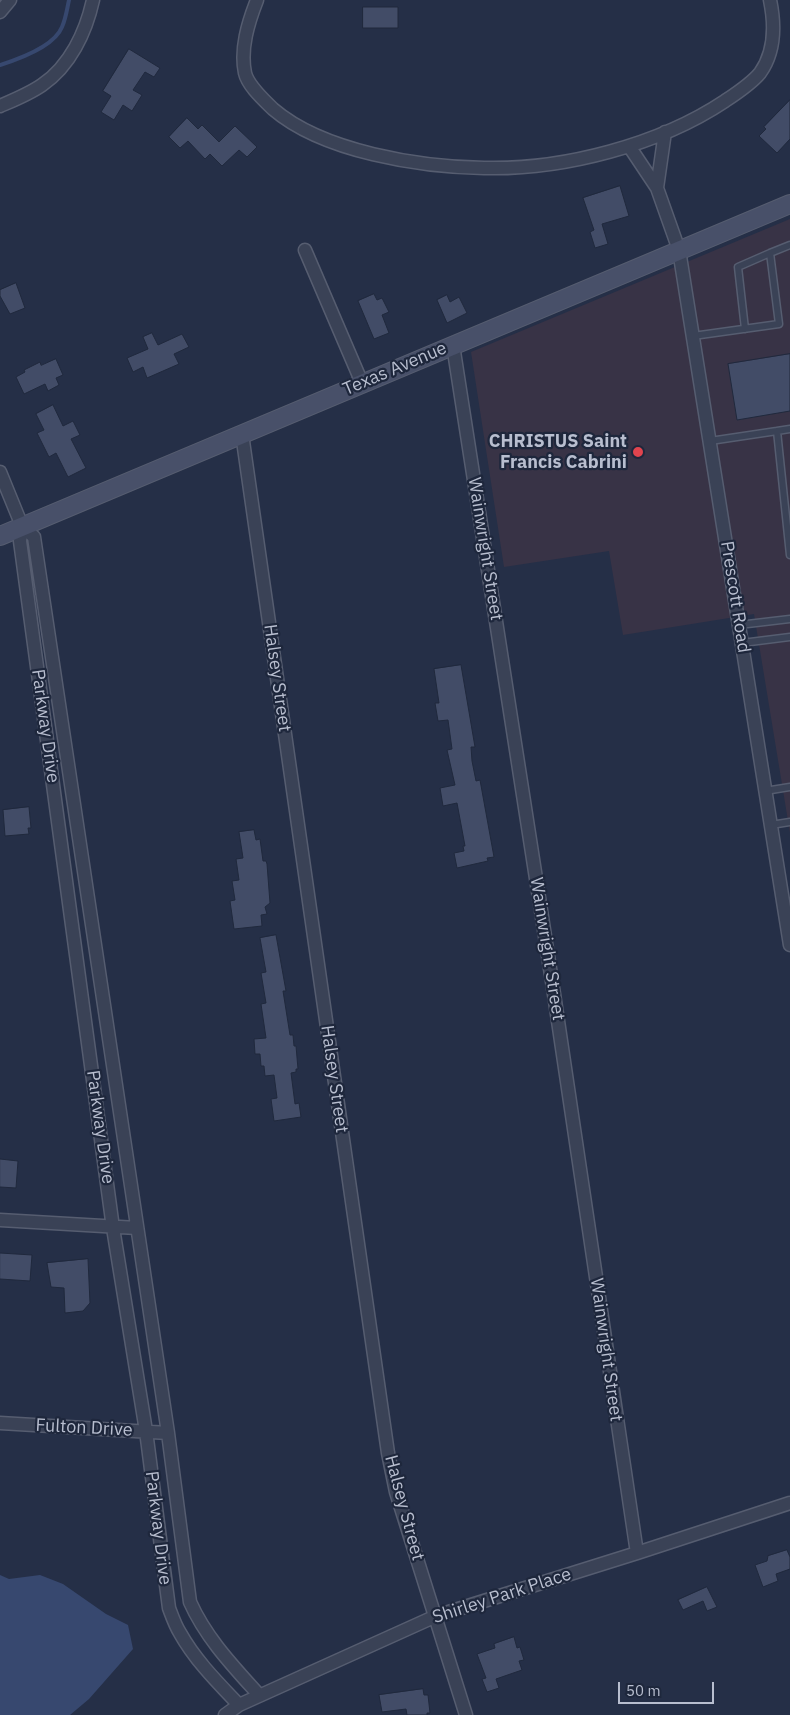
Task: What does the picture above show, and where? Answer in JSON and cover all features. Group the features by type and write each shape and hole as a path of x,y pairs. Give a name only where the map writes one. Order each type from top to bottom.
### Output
{"street":[{"path":"0,12 10,0"},
{"path":"0,106 23,96 43,84 65,63 80,39 89,18 93,0"},
{"path":"257,0 248,22 243,53 246,75 268,104 280,115 316,136 353,148 407,161 485,168 576,160 606,154 666,132 716,107 741,91 760,72 770,52 774,31 770,0"},
{"path":"657,188 666,132"},
{"path":"629,146 657,188"},
{"name":"Prescott Road","path":"657,188 679,250 790,945"},
{"name":"Texas Avenue","path":"0,536 790,204"},
{"path":"305,250 362,383"},
{"name":"Wainwright Street","path":"453,345 555,1004 637,1553"},
{"name":"Halsey Street","path":"242,434 388,1453 396,1492 466,1715"},
{"name":"Parkway Drive","path":"0,472 22,526 34,537 168,1433 190,1602 199,1622 214,1643 259,1695"},
{"name":"Parkway Drive","path":"22,526 21,550 113,1228 146,1431 169,1608 179,1632 196,1657 239,1705"},
{"path":"0,1220 137,1228"},
{"name":"Fulton Drive","path":"0,1423 168,1433"},
{"name":"Shirley Park Place","path":"225,1715 239,1705 259,1695 436,1616 790,1503"}],"lane":[{"path":"745,329 738,267 790,245"},
{"path":"693,336 780,324 770,253"},
{"path":"710,441 790,430"},
{"path":"777,431 790,555"},
{"path":"739,625 790,619"},
{"path":"742,643 790,638"},
{"path":"765,791 790,787"},
{"path":"771,824 790,822"}],"shaded area":[{"name":"CHRISTUS Saint Francis Cabrini","path":"790,219 790,833 754,614 623,635 609,551 504,567 471,352"}],"water":[{"path":"0,1575 9,1579 40,1575 63,1584 106,1614 128,1625 133,1649 89,1699 70,1715 0,1715"}],"building":[{"path":"363,7 398,7 398,28 363,28"},
{"path":"129,49 160,68 154,77 145,72 133,90 142,95 132,111 123,105 114,120 101,112 111,96 103,91"},
{"path":"790,100 790,139 777,153 759,136 766,129 764,127"},
{"path":"187,118 198,129 202,125 219,142 235,126 257,147 247,157 239,150 222,166 210,154 205,159 188,141 180,148 169,137"},
{"path":"620,186 629,216 602,224 608,244 595,248 590,232 594,230 583,198"},
{"path":"16,283 25,308 10,314 0,296 0,290"},
{"path":"374,294 377,300 382,298 389,312 382,315 389,333 374,339 358,301"},
{"path":"447,295 450,302 459,297 467,313 447,323 437,300"},
{"path":"152,333 158,345 182,334 189,347 174,354 179,364 147,378 143,367 133,372 127,358 148,349 143,337"},
{"path":"790,354 790,411 737,420 728,364"},
{"path":"56,359 63,375 56,378 59,385 48,391 45,384 24,394 16,377 25,372 24,370 40,362 41,365"},
{"path":"53,405 63,426 73,421 80,435 71,439 86,468 68,477 56,453 49,457 37,433 44,430 36,414"},
{"path":"461,665 475,747 471,747 472,761 476,781 480,780 494,857 487,858 488,861 457,868 454,853 464,851 463,846 465,846 457,803 443,806 440,788 455,785 447,750 452,749 448,720 438,721 435,703 439,703 434,669"},
{"path":"29,807 31,828 28,828 29,834 5,836 3,810"},
{"path":"254,830 256,840 260,839 263,861 266,861 267,864 270,903 265,907 267,914 261,915 262,926 234,929 230,901 235,900 232,881 239,880 236,859 243,858 239,832"},
{"path":"276,935 286,991 283,991 290,1035 293,1035 294,1046 296,1046 298,1069 296,1069 296,1072 291,1073 295,1104 299,1103 301,1117 274,1121 271,1099 277,1098 274,1075 265,1076 264,1066 261,1066 260,1054 255,1054 254,1039 266,1038 261,1004 266,1003 261,973 266,972 260,938"},
{"path":"0,1159 18,1161 16,1188 0,1187"},
{"path":"0,1253 32,1255 30,1281 0,1279"},
{"path":"88,1259 90,1303 83,1311 65,1313 64,1288 51,1287 47,1263"},
{"path":"787,1550 790,1557 790,1569 776,1574 778,1581 763,1587 755,1565 767,1561 768,1556"},
{"path":"707,1587 717,1607 707,1611 703,1601 683,1610 678,1600"},
{"path":"514,1637 517,1648 520,1647 524,1660 519,1661 522,1670 496,1679 499,1688 487,1692 482,1679 486,1678 477,1654 495,1648 494,1644"},
{"path":"423,1689 424,1695 428,1695 430,1713 427,1713 427,1715 407,1715 406,1709 382,1712 379,1695"}],"waterway":[{"path":"0,65 35,51 52,41 62,27 69,0"}],"place":[{"name":"CHRISTUS Saint Francis Cabrini","path":"638,452"}]}
